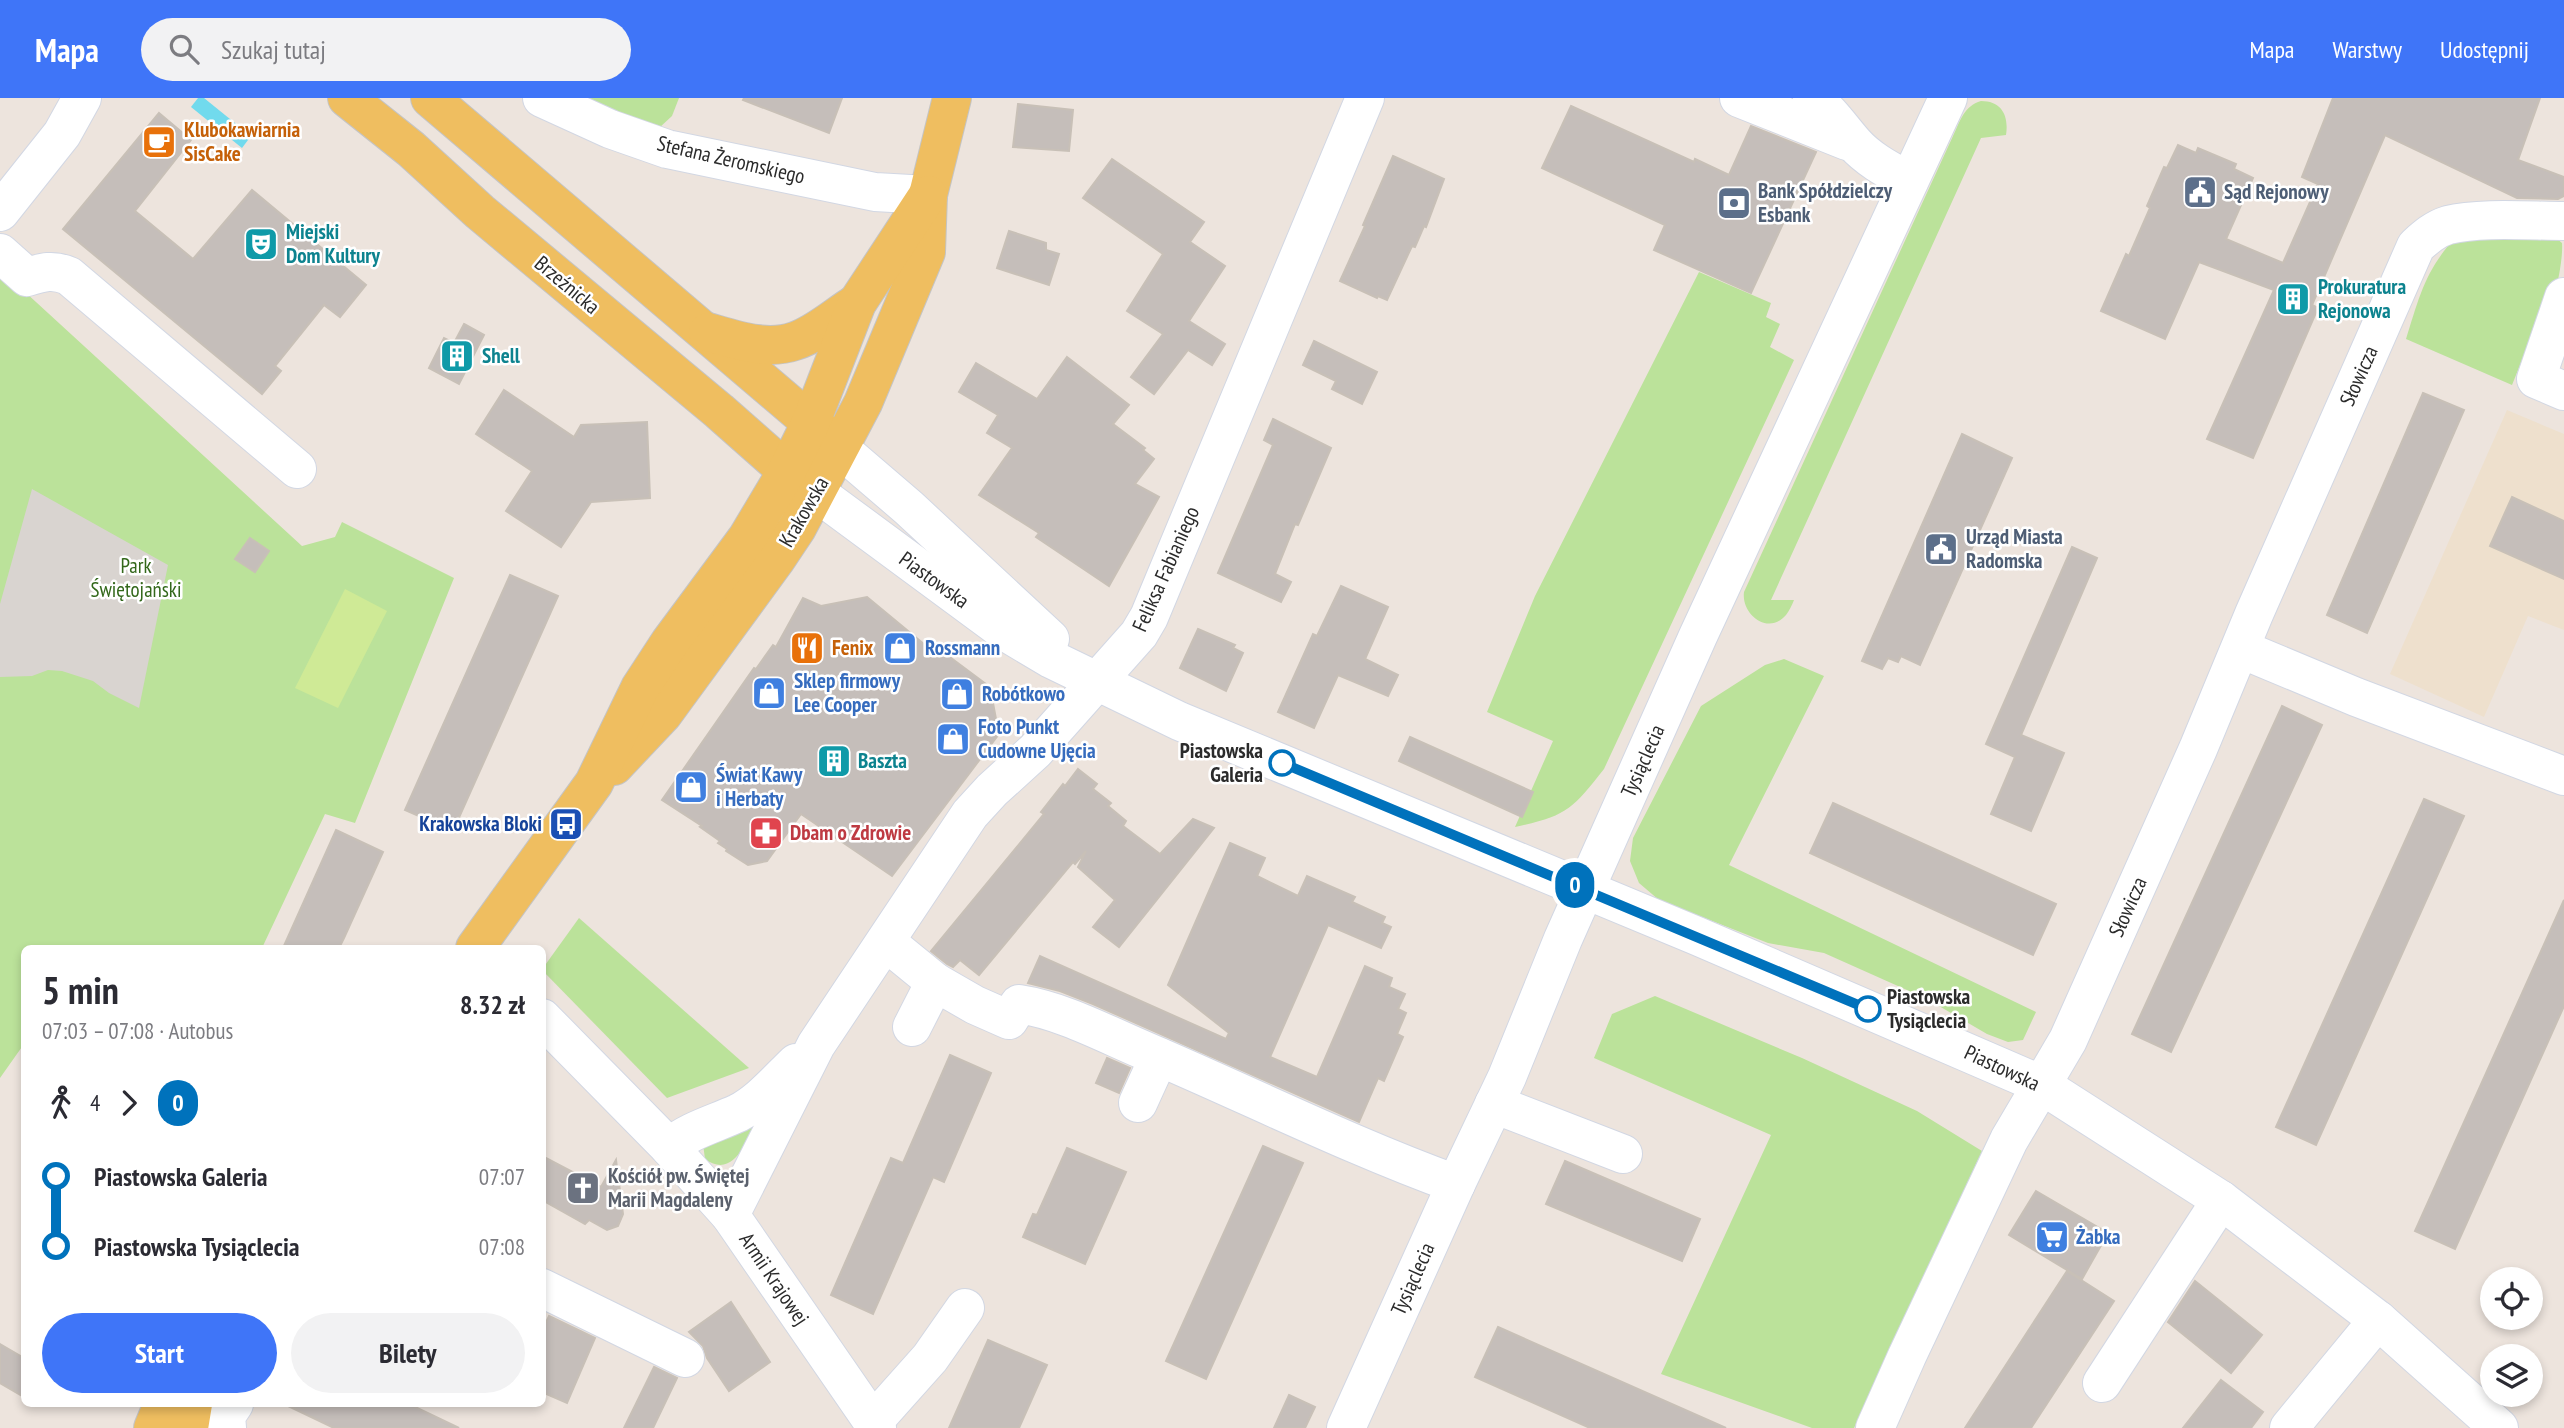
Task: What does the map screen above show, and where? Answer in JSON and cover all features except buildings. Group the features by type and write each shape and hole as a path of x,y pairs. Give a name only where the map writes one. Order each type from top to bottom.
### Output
{"main road":[{"name":"Brzeźnicka","path":"347,98 411,149 480,212 801,482"},
{"path":"430,98 839,448"},
{"name":"Krakowska","path":"801,482 839,448 863,403 926,252 928,195 952,98"},
{"name":"Krakowska","path":"477,945 594,783 622,760 663,714 777,558 801,482 811,422 857,303 928,195"},
{"path":"706,332 743,342 780,345 809,335 857,303"},
{"path":"153,1428 162,1407"},
{"path":"189,1428 192,1407"}],"street":[{"path":"0,212 62,134 82,98"},
{"path":"62,134 89,117 107,98"},
{"name":"Stefana Żeromskiego","path":"542,98 586,120 667,149 875,192 928,195"},
{"name":"Feliksa Fabianiego","path":"730,1215 816,1045 970,814 1035,751 1095,678 1139,634 1149,617 1365,98"},
{"path":"1739,98 1855,145"},
{"path":"1812,98 1822,105 1855,145 1874,161 1909,181"},
{"name":"Tysiąclecia","path":"1346,1428 1494,1104 1698,636 1948,98"},
{"name":"Słowicza","path":"1875,1428 2008,1140 2068,1040 2416,246 2431,233 2447,226 2468,222 2564,221"},
{"path":"0,253 27,277 46,270 69,276 297,469"},
{"path":"2564,297 2536,379 2564,391"},
{"name":"Piastowska","path":"839,448 909,508 1095,678"},
{"name":"Piastowska","path":"801,482 1004,631 1051,659 1179,721 1586,890 2040,1084 2221,1200 2378,1320 2499,1428"},
{"path":"2241,649 2356,697 2564,776"},
{"path":"886,942 935,982 975,1005 1009,1020 1019,1004 1042,1007 1339,1139 1456,1185"},
{"path":"912,1027 935,982"},
{"name":"Armii Krajowej","path":"546,1022 669,1147 730,1215 875,1425"},
{"name":"Feliksa Fabianiego","path":"669,1147 685,1134 747,1107 816,1045"},
{"path":"1138,1103 1159,1057"},
{"path":"1494,1104 1623,1154"},
{"path":"2102,1383 2221,1200"},
{"path":"546,1290 685,1358"},
{"path":"875,1425 930,1358 965,1308"},
{"path":"2289,1428 2378,1320"},
{"path":"227,1428 226,1416 232,1407"}],"shaded area":[{"path":"2507,410 2564,434 2564,630 2528,616 2484,717 2390,674"},
{"path":"32,489 168,565 139,708 109,693 93,681 62,671 48,670 32,676 0,677 0,604"}],"green space":[{"path":"561,98 679,98 672,116 659,128"},
{"path":"1981,101 1994,104 2002,111 2006,122 2006,135 1981,138 1771,600 1794,600 1786,615 1779,621 1764,623 1757,620 1747,608 1744,592 1960,120 1970,106"},
{"path":"2456,237 2556,238 2562,243 2557,283 2544,332 2533,355 2524,355 2512,385 2406,339 2419,297 2430,273"},
{"name":"Park Świętojański","path":"0,269 302,546 335,537 342,522 454,578 355,823 325,814 263,945 21,945 21,1048 0,1078"},
{"path":"1699,272 1771,303 1766,317 1780,324 1770,347 1794,360 1604,769 1584,794 1567,809 1546,819 1515,827 1553,741 1487,712 1535,596"},
{"path":"345,589 387,611 338,708 295,688"},
{"path":"1784,659 1824,676 1729,865 2036,1012 2023,1040 2008,1042 1987,1034 1927,999 1824,953 1768,943 1659,900 1639,883 1630,861 1633,838 1701,706 1765,665"},
{"path":"579,918 749,1068 667,1098 546,974 546,964"},
{"path":"1655,996 1802,1058 1917,1111 1982,1151 1854,1428 1812,1428 1661,1374 1771,1135 1594,1058 1612,1014"},
{"path":"758,1118 744,1146 732,1161 724,1165 705,1159 703,1144"}],"water":[{"path":"198,98 204,98 251,136 242,148 191,107"}],"bus line":[{"name":"0","path":"1282,763 1868,1009"}],"place":[{"name":"Klubokawiarnia SisCake","path":"159,142"},
{"name":"Sąd Rejonowy","path":"2200,192"},
{"name":"Bank Spółdzielczy Esbank","path":"1734,203"},
{"name":"Miejski Dom Kultury","path":"261,244"},
{"name":"Prokuratura Rejonowa","path":"2293,299"},
{"name":"Shell","path":"457,356"},
{"name":"Urząd Miasta Radomska","path":"1941,549"},
{"name":"Fenix","path":"807,648"},
{"name":"Rossmann","path":"900,648"},
{"name":"Sklep firmowy Lee Cooper","path":"769,693"},
{"name":"Robótkowo","path":"957,694"},
{"name":"Foto Punkt Cudowne Ujęcia","path":"953,739"},
{"name":"Baszta","path":"834,761"},
{"name":"Piastowska Galeria","path":"1282,763"},
{"name":"Świat Kawy i Herbaty","path":"691,787"},
{"name":"Krakowska Bloki","path":"566,824"},
{"name":"Dbam o Zdrowie","path":"766,833"},
{"name":"Piastowska Tysiąclecia","path":"1868,1009"},
{"name":"Kościół pw. Świętej Marii Magdaleny","path":"583,1188"},
{"name":"Żabka","path":"2052,1237"}]}
